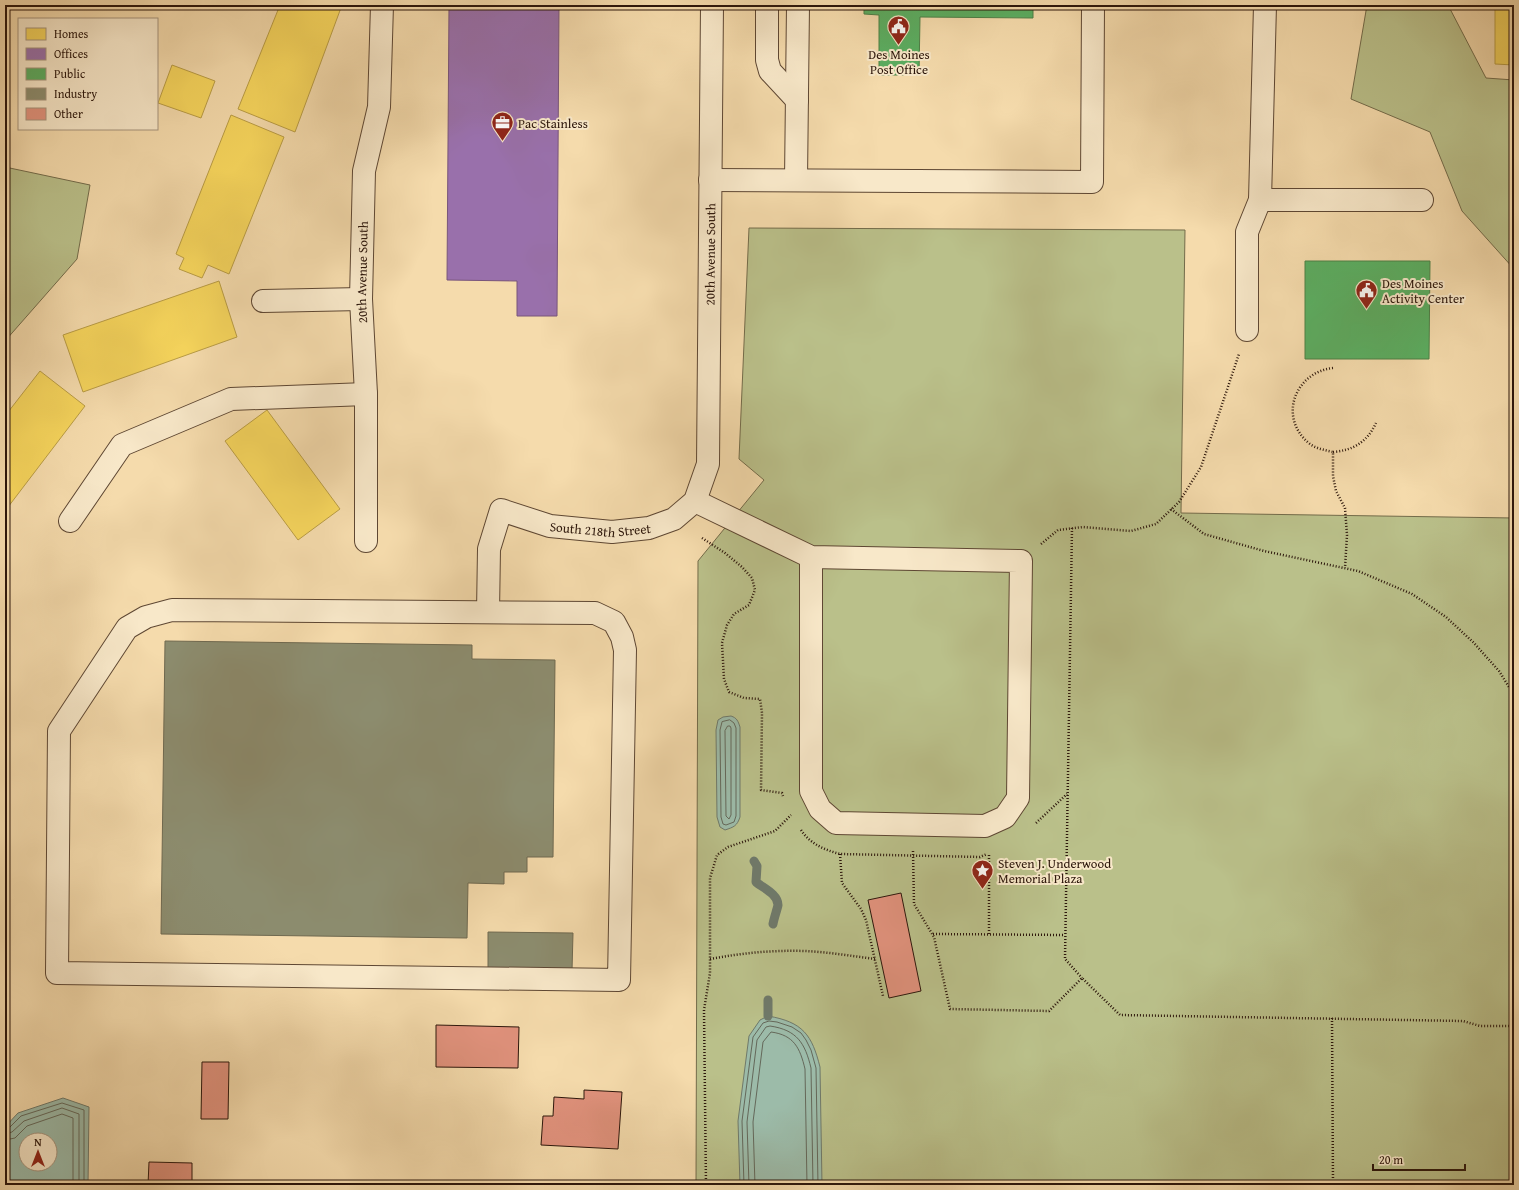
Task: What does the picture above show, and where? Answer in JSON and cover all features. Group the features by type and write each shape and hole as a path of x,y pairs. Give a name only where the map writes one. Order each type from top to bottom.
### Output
{"street":[{"name":"20th Avenue South","path":"366,541 366,394 361,299 364,171 379,107 382,5"},
{"name":"20th Avenue South","path":"695,501 708,464 712,5"},
{"path":"767,5 767,60 770,71 797,100"},
{"path":"796,180 798,5"},
{"path":"710,180 1092,182 1093,5"},
{"path":"1247,330 1247,232 1260,200 1265,5"},
{"path":"1260,200 1422,200"},
{"path":"263,301 361,299"},
{"path":"70,521 122,445 231,399 366,394"},
{"path":"695,501 811,557 1021,561 1018,798 1005,817 986,826 836,823 820,809 811,791 811,557"},
{"name":"South 218th Street","path":"488,612 489,548 501,510 550,526 612,532 649,528 674,518 695,501"},
{"path":"172,610 488,612 595,613 614,622 622,637 625,650 618,980 57,973 59,731 128,628 146,617 172,610"}],"path":[{"path":"1021,561 1058,530 1083,527 1131,531 1156,524 1179,502 1201,467 1247,330"},
{"path":"1334,368 1316,372 1306,379 1298,389 1294,401 1293,415 1299,430 1310,444 1320,449 1333,452 1344,451 1362,443 1368,437 1376,423"},
{"path":"1333,452 1336,490 1344,508 1347,535 1344,568"},
{"path":"1171,509 1204,534 1264,551 1358,572 1412,594 1446,617 1474,643 1499,671 1514,695"},
{"path":"1072,528 1065,959 1120,1015 1463,1021 1480,1026 1514,1026"},
{"path":"702,538 725,553 742,567 752,578 755,590 750,605 734,614 727,625 722,643 724,679 729,692 744,698 760,699 762,714 761,790 782,793 785,801"},
{"path":"788,808 794,821"},
{"path":"706,1185 704,1010 710,973 710,878 717,855 728,847 775,830 791,815"},
{"path":"916,824 913,856 914,904 932,934 950,1009 1049,1011 1082,978"},
{"path":"798,826 805,837 825,850 840,854 913,856"},
{"path":"989,853 989,934"},
{"path":"840,854 842,884 861,909 866,920 882,996"},
{"path":"932,934 1065,935"},
{"path":"710,959 758,951 806,951 875,959"},
{"path":"1332,1018 1333,1185"}],"green space":[{"path":"1367,5 1448,5 1486,78 1514,80 1514,269 1462,211 1430,132 1351,99"},
{"path":"5,167 90,185 77,259 5,341"},
{"path":"749,228 1185,230 1181,513 1514,518 1514,1185 696,1185 698,561 764,480 739,459"}],"water":[{"path":"731,716 737,720 740,727 740,817 735,826 725,830 720,827 717,817 716,730 718,720 723,717"},
{"path":"768,1016 790,1022 798,1026 809,1038 817,1056 820,1067 822,1185 740,1185 738,1121 749,1036 760,1020"},
{"path":"63,1098 89,1107 88,1185 5,1185 5,1127 18,1113"}],"building: Homes":[{"path":"280,5 342,5 295,132 238,109"},
{"path":"1495,5 1514,5 1514,65 1495,64"},
{"path":"172,65 215,81 201,118 158,103"},
{"path":"231,115 284,137 229,274 208,265 202,278 179,269 184,258 176,254"},
{"path":"219,281 237,337 83,392 63,335"},
{"path":"40,371 85,406 5,511 5,416"},
{"path":"267,410 340,509 298,540 225,441"}],"building: Offices":[{"name":"Pac Stainless","path":"449,5 559,5 557,316 517,316 517,281 447,280"}],"building: Public":[{"name":"Des Moines Post Office","path":"864,5 1033,5 1033,18 920,17 919,75 879,75 879,15 864,14"},
{"name":"Des Moines Activity Center","path":"1305,261 1430,261 1429,359 1305,359"}],"building: Industry":[{"path":"165,641 472,645 472,659 555,660 553,857 527,857 527,872 504,872 504,884 468,883 467,938 161,934"},
{"path":"488,932 573,933 572,971 488,970"}],"building: Other":[{"path":"901,893 921,991 889,998 868,900"},
{"path":"436,1025 519,1027 518,1068 436,1067"},
{"path":"202,1062 229,1062 228,1119 201,1119"},
{"path":"584,1090 622,1092 618,1149 541,1145 543,1116 553,1116 554,1097 584,1099"},
{"path":"149,1162 192,1163 192,1185 148,1185"}],"waterway":[{"path":"754,861 757,866 756,882 773,894 777,901 778,905 773,924"},
{"path":"768,1000 768,1016"}],"place":[{"name":"Des Moines Post Office","path":"899,46"},
{"name":"Pac Stainless","path":"503,142"},
{"name":"Des Moines Activity Center","path":"1367,310"},
{"name":"Steven J. Underwood Memorial Plaza","path":"983,890"}]}
